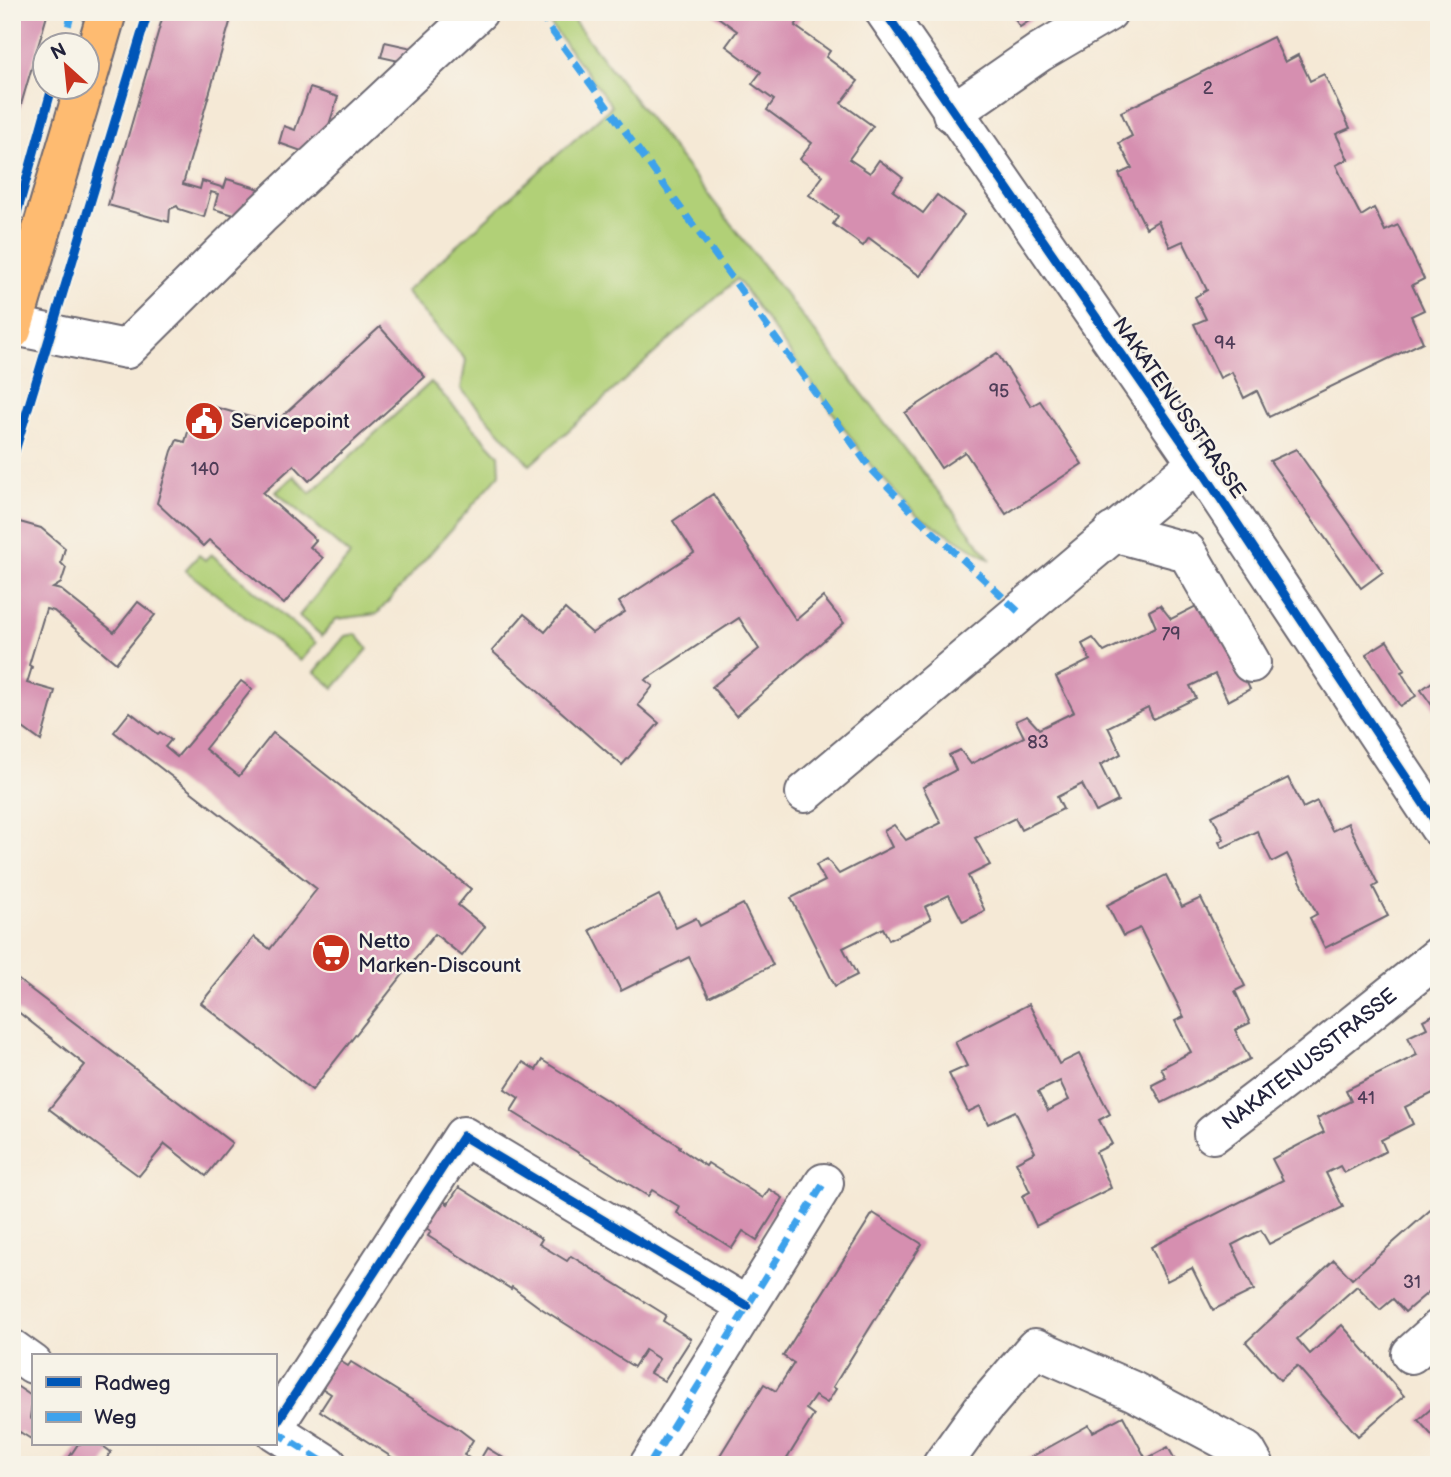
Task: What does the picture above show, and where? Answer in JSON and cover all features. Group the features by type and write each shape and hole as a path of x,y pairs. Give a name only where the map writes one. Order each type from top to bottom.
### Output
{"main road":[{"path":"101,32 107,12"},
{"path":"13,328 80,102"}],"street":[{"path":"13,328 126,349 259,217 478,12"},
{"name":"NAKATENUSSTRASSE","path":"884,12 1434,810"},
{"path":"953,113 1040,52 1108,12"},
{"name":"NAKATENUSSTRASSE","path":"805,793 1197,463"},
{"path":"1113,532 1187,552 1251,663"},
{"name":"NAKATENUSSTRASSE","path":"1213,1134 1439,956"},
{"path":"276,1423 463,1136 747,1306"},
{"path":"649,1465 824,1183"},
{"path":"942,1465 981,1411 1035,1348 1133,1391 1246,1451 1254,1465"},
{"path":"12,1349 32,1363"},
{"path":"276,1432 328,1465"}],"green space":[{"path":"541,12 567,12 991,560 917,515 872,467 737,279 530,465 461,389 466,360 405,292 612,106"},
{"path":"431,382 499,455 500,474 377,614 336,619 322,636 299,616 350,555 276,492 294,476 310,493"},
{"path":"211,554 316,643 301,661 185,570 199,555 205,560"},
{"path":"356,634 368,649 334,688 315,672 345,636"}],"building":[{"path":"12,12 48,12 42,32 32,32 32,67 12,132"},
{"path":"164,12 233,12 183,184 200,189 202,181 224,188 227,179 260,189 255,205 245,202 241,217 214,209 218,194 211,192 204,217 177,206 170,209 169,222 108,205"},
{"path":"711,12 793,12 800,18 795,26 830,51 826,57 858,81 841,103 873,126 849,159 870,173 879,160 903,178 893,191 923,213 937,195 964,215 920,276 869,238 863,246 833,224 838,216 809,195 823,176 800,159 812,143 767,110 774,100 752,84 761,72 726,46 737,31"},
{"path":"1010,12 1042,12 1020,27"},
{"path":"1273,37 1285,62 1298,55 1310,81 1324,74 1350,128 1336,134 1348,159 1336,165 1361,216 1374,208 1385,231 1398,225 1424,279 1412,285 1424,310 1411,316 1423,342 1269,417 1257,391 1244,398 1232,372 1220,378 1194,324 1206,319 1195,297 1207,290 1183,241 1170,247 1158,221 1146,228 1119,174 1132,168 1119,143 1132,136 1121,112"},
{"path":"385,42 412,48 408,63 381,57"},
{"path":"310,88 338,97 324,140 314,137 310,154 279,143 284,126 295,130"},
{"path":"380,327 425,377 309,481 294,465 263,493 316,540 310,547 323,558 284,604 209,540 203,546 157,503 172,451 177,440 185,442 197,402 274,424"},
{"path":"997,353 1031,406 1040,401 1082,464 1006,514 965,452 941,468 905,413"},
{"path":"1296,449 1383,572 1361,588 1270,461"},
{"path":"713,494 796,620 823,597 844,623 736,716 712,687 759,649 739,618 645,680 653,686 638,705 659,723 622,765 492,651 524,614 545,632 565,609 592,633 625,612 619,602 694,553 673,521"},
{"path":"16,521 41,528 65,548 61,563 66,568 61,583 53,588 61,590 114,632 138,602 155,615 116,663 54,611 46,609 29,665 32,667 27,683 55,691 41,741 12,720 12,535"},
{"path":"1206,601 1250,689 1228,701 1215,674 1190,686 1196,698 1153,719 1148,707 1108,727 1121,754 1100,765 1118,801 1096,812 1082,784 1057,797 1063,809 1021,830 1015,818 975,838 990,865 968,876 985,911 963,922 949,895 925,907 931,919 910,930 889,940 883,928 843,948 857,975 835,986 791,898 825,881 816,865 827,859 839,874 892,847 884,831 894,825 906,840 941,823 923,787 956,770 949,755 960,750 971,764 1024,737 1016,721 1027,716 1039,729 1074,712 1056,677 1090,660 1082,644 1093,638 1104,652 1156,627 1149,611 1160,605 1171,619"},
{"path":"1387,641 1405,670 1401,672 1416,696 1400,706 1366,654"},
{"path":"1439,677 1439,715 1421,690"},
{"name":"Netto Marken-Discount","path":"241,681 252,689 205,749 239,776 273,733 471,889 458,905 485,927 462,956 435,934 312,1090 201,1003 254,937 270,949 317,889 114,732 130,712 158,734 160,732 171,740 165,747 177,757"},
{"path":"1288,778 1303,808 1317,801 1332,831 1348,823 1378,884 1373,887 1388,916 1325,948 1310,918 1317,914 1287,854 1272,862 1257,831 1222,848 1219,842 1224,839 1212,816"},
{"path":"1166,875 1182,907 1201,898 1245,986 1235,991 1250,1023 1235,1030 1250,1059 1162,1103 1152,1085 1166,1078 1161,1068 1191,1052 1175,1021 1184,1017 1140,928 1123,936 1107,905"},
{"path":"659,895 676,928 696,918 700,926 743,904 773,965 709,997 689,957 621,991 590,930"},
{"path":"12,975 232,1143 206,1176 165,1144 139,1176 49,1109 85,1065 12,1007"},
{"path":"1029,1004 1059,1064 1079,1054 1110,1114 1099,1120 1112,1144 1096,1152 1111,1188 1036,1226 1022,1196 1030,1192 1016,1162 1035,1152 1015,1111 988,1124 980,1106 968,1112 949,1074 967,1066 955,1042","holes":["1060,1081 1069,1100 1048,1111 1038,1092"]},
{"path":"1439,1012 1437,1091 1405,1107 1413,1124 1381,1140 1386,1151 1344,1173 1340,1166 1326,1173 1343,1207 1269,1244 1261,1230 1232,1245 1254,1290 1213,1310 1192,1268 1167,1281 1151,1247 1283,1180 1272,1159 1324,1132 1317,1118 1351,1101 1346,1090 1417,1055 1408,1037 1427,1028 1423,1020"},
{"path":"542,1060 680,1146 679,1148 706,1166 708,1163 763,1198 769,1189 783,1198 757,1240 743,1231 732,1248 677,1213 680,1207 652,1190 648,1196 511,1111 519,1098 505,1089 523,1062 536,1070"},
{"path":"459,1187 542,1239 539,1244 567,1261 571,1256 666,1315 663,1321 691,1339 664,1381 650,1373 659,1359 645,1350 634,1367 428,1236 431,1231 419,1224 436,1196 448,1204"},
{"path":"1436,1205 1439,1209 1439,1283 1405,1312 1393,1299 1380,1310 1357,1286 1297,1339 1310,1354 1342,1325 1404,1396 1358,1436 1297,1366 1280,1380 1246,1342 1334,1260 1352,1279"},
{"path":"873,1213 922,1244 833,1387 836,1389 827,1403 815,1396 806,1409 814,1415 783,1465 714,1465 764,1384 776,1391 794,1363 783,1356"},
{"path":"335,1358 348,1366 351,1362 460,1430 473,1440 464,1455 478,1463 487,1448 515,1465 404,1465 320,1411 331,1394 317,1385"},
{"path":"12,1383 32,1396 32,1438 20,1432 12,1444"},
{"path":"1439,1402 1439,1443 1418,1420"},
{"path":"1123,1416 1146,1459 1168,1447 1178,1465 1142,1465 1141,1462 1112,1465 1110,1460 1111,1465 1017,1465 1089,1425 1093,1432"},
{"path":"77,1446 103,1446 111,1452 102,1465 64,1465"}],"marked path":[{"path":"67,32 72,12"},
{"path":"538,12 871,469 916,516 1019,612"},
{"path":"649,1465 824,1183"},
{"path":"276,1432 328,1465"}],"cycle path":[{"path":"12,461 148,12"},
{"path":"885,12 1197,463 1439,827"},
{"path":"12,231 48,102"},
{"path":"276,1423 463,1136 747,1306"}],"place":[{"name":"Servicepoint","path":"204,421"},
{"name":"Netto Marken-Discount","path":"331,953"}]}
